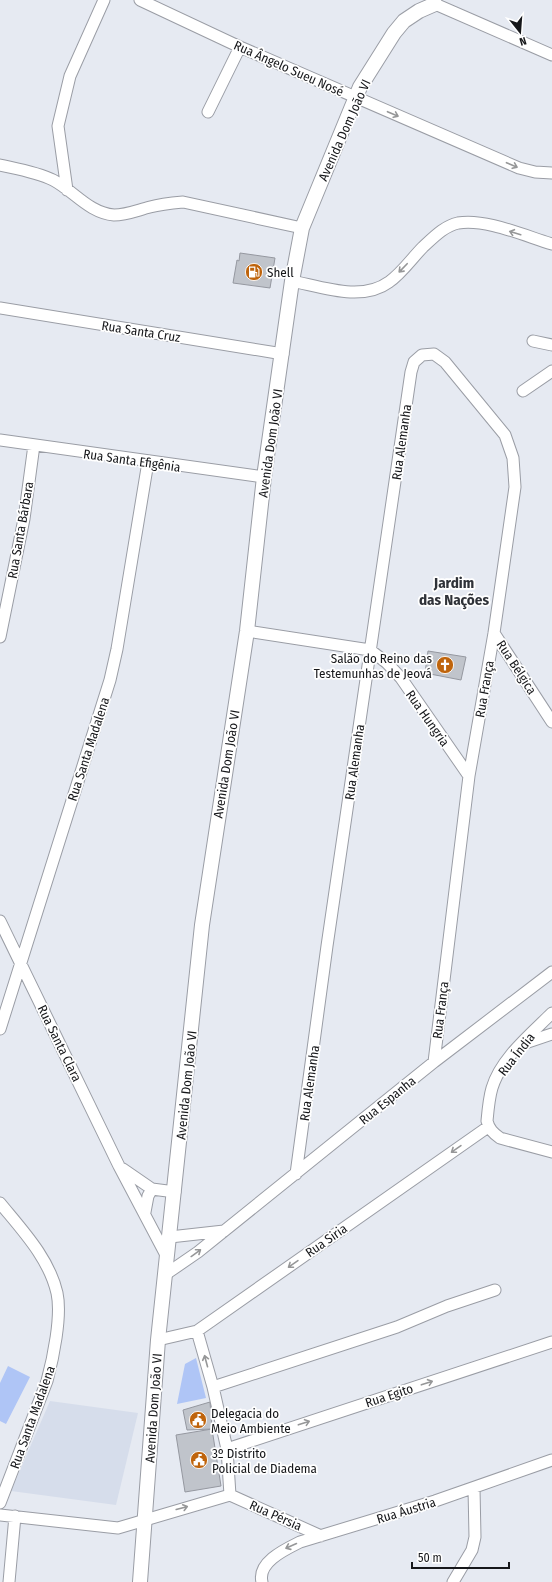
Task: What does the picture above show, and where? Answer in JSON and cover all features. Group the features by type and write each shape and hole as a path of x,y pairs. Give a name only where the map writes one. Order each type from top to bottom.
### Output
{"street":[{"path":"67,190 58,126 70,76 104,0"},
{"name":"Rua Ângelo Sueu Nosé","path":"140,0 240,47 357,99 519,168 535,172 552,173"},
{"name":"Avenida Dom João VI","path":"140,1582 158,1340 175,1192 202,925 247,631 264,477 292,281 302,228 357,99 360,87 394,33 404,21 431,2 449,0"},
{"path":"431,2 552,55"},
{"path":"208,112 240,47"},
{"path":"0,165 44,176 67,190 85,204 102,212 114,215 166,203 183,202 302,228"},
{"path":"292,281 345,292 374,290 390,281 429,241 442,231 456,224 472,222 489,225 552,244"},
{"name":"Rua Santa Cruz","path":"0,308 282,354"},
{"path":"533,341 552,345"},
{"name":"Rua França","path":"422,355 434,354 445,362 505,434 513,458 515,486 494,633 469,776 434,1062"},
{"name":"Rua Alemanha","path":"296,1174 411,372 414,362 422,355"},
{"path":"523,391 552,371"},
{"name":"Rua Santa Efigênia","path":"0,440 148,462 264,477"},
{"name":"Rua Santa Bárbara","path":"0,637 24,519 34,445"},
{"name":"Rua Santa Madalena","path":"0,1029 110,680 117,649 148,462"},
{"name":"Rua Hungria","path":"247,631 370,650 387,663 401,678 469,776"},
{"name":"Rua Bélgica","path":"494,633 552,722"},
{"name":"Rua Santa Clara","path":"0,921 119,1166 145,1212 167,1257"},
{"name":"Rua Espanha","path":"166,1274 224,1231 434,1062 552,972"},
{"name":"Rua Índia","path":"488,1127 489,1104 492,1086 501,1069 520,1045 552,1013"},
{"path":"520,1045 552,1034"},
{"path":"488,1127 500,1138 552,1152"},
{"name":"Rua Siria","path":"158,1340 198,1331 488,1127"},
{"name":"Rua Santa Clara","path":"119,1166 152,1189 175,1192"},
{"path":"145,1212 148,1196 152,1189"},
{"name":"Rua Santa Madalena","path":"0,1204 42,1258 57,1294 58,1312 52,1362 47,1382 0,1503"},
{"path":"170,1237 224,1231"},
{"path":"213,1387 397,1327 447,1306 495,1290"},
{"path":"0,1515 118,1528 144,1519 230,1495 227,1449 213,1387 198,1331"},
{"name":"Rua Egito","path":"227,1449 552,1342"},
{"name":"Rua Áustria","path":"262,1582 265,1566 281,1551 321,1536 474,1488 552,1460"},
{"path":"453,1582 472,1550 474,1537 474,1488"},
{"name":"Rua Pérsia","path":"230,1495 321,1536"},
{"path":"9,1582 15,1516"}],"shaded area":[{"path":"196,1358 206,1398 177,1404 185,1364"},
{"path":"8,1366 30,1377 6,1424 0,1421 0,1383"},
{"path":"50,1401 138,1413 116,1505 11,1491"}],"building":[{"name":"Shell","path":"240,253 275,258 270,288 233,283 237,260 239,261"},
{"name":"Salão do Reino das Testemunhas de Jeová","path":"428,651 466,657 461,680 425,673"},
{"name":"Delegacia do Meio Ambiente","path":"210,1402 212,1429 187,1430 183,1410"},
{"name":"3º Distrito Policial de Diadema","path":"212,1429 221,1486 185,1492 176,1435"}],"place":[{"name":"Shell","path":"254,272"},
{"name":"Salão do Reino das Testemunhas de Jeová","path":"445,665"},
{"name":"Delegacia do Meio Ambiente","path":"198,1420"},
{"name":"3º Distrito Policial de Diadema","path":"199,1460"}],"district":[{"name":"Jardim das Nações","path":"454,592"}]}
